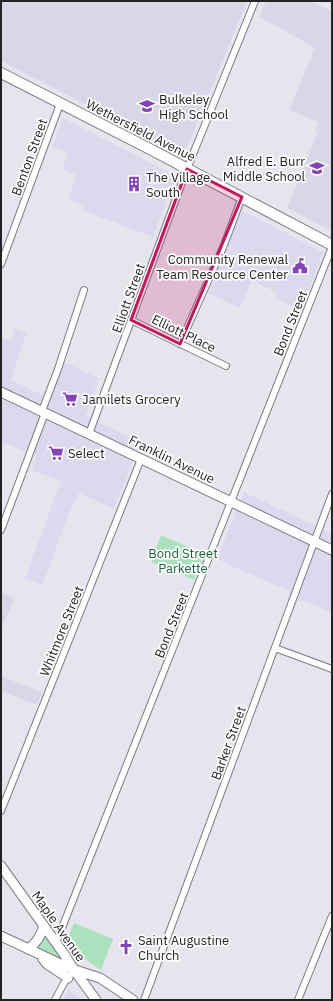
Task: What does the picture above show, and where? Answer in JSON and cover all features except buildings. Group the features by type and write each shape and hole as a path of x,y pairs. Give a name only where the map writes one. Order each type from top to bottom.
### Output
{"main road":[{"name":"Wethersfield Avenue","path":"1,73 332,246"},
{"name":"Franklin Avenue","path":"1,392 332,550"},
{"name":"Maple Avenue","path":"1,866 96,1000"},
{"path":"28,949 35,944 42,935 44,926"},
{"path":"1,936 74,970 100,978 133,1000"},
{"path":"40,955 47,964 68,978"}],"street":[{"name":"Elliott Street","path":"89,434 187,169 256,1"},
{"name":"Benton Street","path":"1,264 60,104"},
{"path":"180,344 224,245 242,198"},
{"name":"Bond Street","path":"56,943 332,246"},
{"path":"1,530 58,369 84,290"},
{"name":"Elliott Place","path":"131,320 226,366"},
{"name":"Whitmore Street","path":"1,811 141,459"},
{"name":"Barker Street","path":"144,1000 332,494"},
{"path":"275,648 332,669"},
{"path":"298,1000 332,916"},
{"path":"55,1000 74,970"}],"highlighted area":[{"path":"187,169 242,197 180,344 131,320"}],"shaded area":[{"name":"Bulkeley High School","path":"1,1 247,1 185,152 181,153 1,61"},
{"name":"Alfred E. Burr Middle School","path":"266,1 308,1 332,11 332,231 287,208 318,132 315,131 318,122 289,110 315,48 260,17"},
{"path":"63,118 176,176 153,237 82,210 83,205 68,199 76,175 62,169 68,153 52,147"},
{"path":"242,211 323,252 301,310 275,299 277,293 252,280 240,308 208,293"},
{"path":"15,328 27,332 11,380 50,399 63,362 80,369 99,379 85,416 140,442 114,509 79,493 71,509 42,585 25,579 61,481 32,471 37,456 1,442 1,337 11,341"},
{"path":"244,492 332,534 332,612 288,595 290,590 270,583 217,559"},
{"path":"1,592 15,598 1,629"},
{"path":"1,676 42,692 37,705 1,691"},
{"path":"69,989 82,1000 63,1000"}],"green space":[{"name":"Bond Street Parkette","path":"161,535 204,554 194,580 151,562"},
{"path":"74,923 113,939 101,970 83,957 67,941"},
{"path":"44,937 46,937 62,960 36,948 42,943"}],"place":[{"name":"Bulkeley High School","path":"147,106"},
{"name":"Alfred E. Burr Middle School","path":"317,168"},
{"name":"The Village South","path":"134,184"},
{"name":"Community Renewal Team Resource Center","path":"300,266"},
{"name":"Jamilets Grocery","path":"70,399"},
{"name":"Select","path":"56,453"},
{"name":"Saint Augustine Church","path":"126,947"}]}
